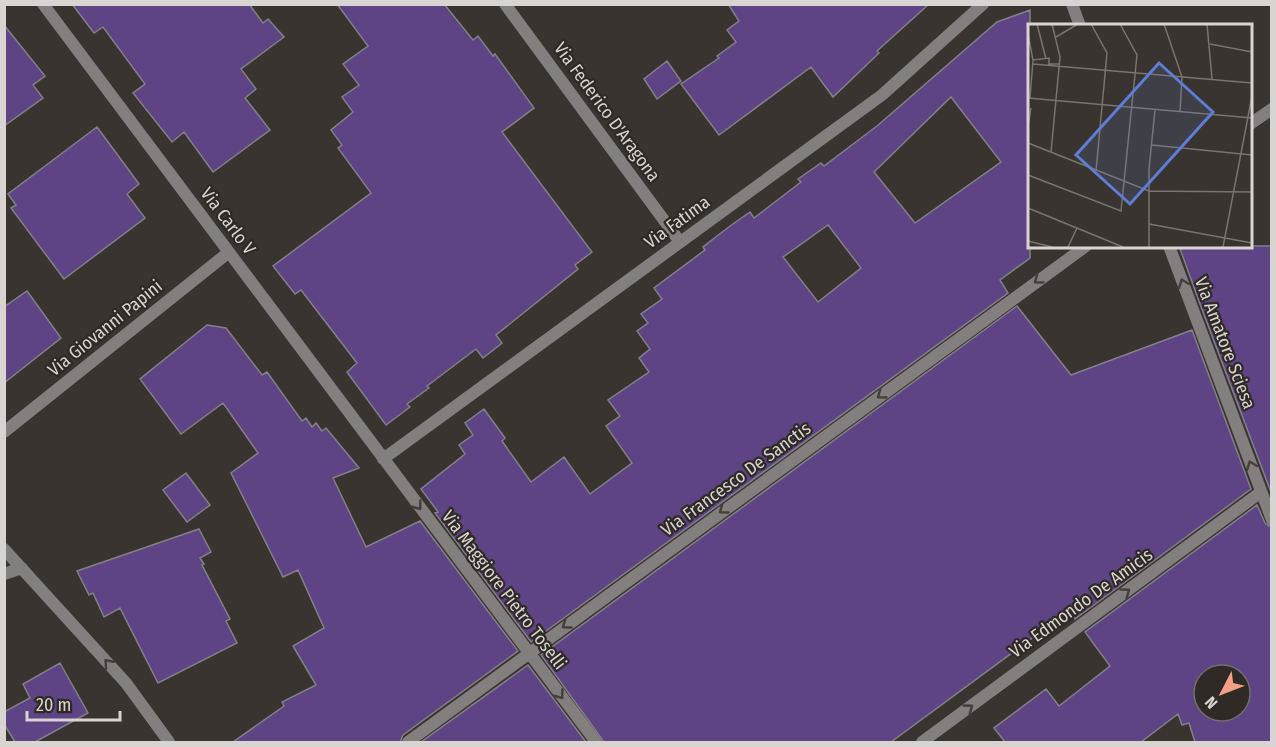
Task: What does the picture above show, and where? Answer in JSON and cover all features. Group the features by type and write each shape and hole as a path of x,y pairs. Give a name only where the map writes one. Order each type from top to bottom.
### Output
{"street":[{"name":"Via Carlo V","path":"43,4 383,459"},
{"name":"Via Federico D'Aragona","path":"506,4 680,242"},
{"name":"Via Fatima","path":"383,459 882,95 983,4"},
{"path":"1072,4 1079,24"},
{"path":"1252,123 1272,109"},
{"name":"Via Francesco De Sanctis","path":"408,742 1083,248"},
{"name":"Via Amatore Sciesa","path":"1170,248 1272,520"},
{"name":"Via Giovanni Papini","path":"4,432 229,252"},
{"name":"Via Maggiore Pietro Toselli","path":"383,459 596,742"},
{"name":"Via Edmondo De Amicis","path":"922,742 1261,492"},
{"path":"4,549 126,683 169,742"},
{"path":"4,574 22,568"}],"building":[{"path":"72,4 249,4 263,23 268,19 284,37 241,69 256,89 245,98 270,130 213,172 184,132 172,142 133,93 145,84 103,27 94,33"},
{"path":"337,4 444,4 473,40 478,36 493,56 495,54 534,108 502,132 592,252 575,265 578,269 496,335 502,343 483,358 476,349 427,386 429,388 407,404 410,407 386,425 347,372 357,363 301,290 295,294 273,266 371,193 338,148 342,145 331,130 353,112 342,97 359,85 343,64 368,46"},
{"path":"728,4 929,4 877,51 879,53 833,97 811,67 719,135 681,84 719,58 717,56 736,42 727,30 739,21"},
{"path":"1030,10 1030,24 1028,24 1028,248 1030,248 1030,258 1000,280 1008,293 531,642 435,513 438,512 421,489 465,454 459,445 473,435 465,423 484,409 505,438 502,441 531,482 564,457 590,494 632,463 606,426 620,416 608,400 649,372 639,358 650,349 637,331 648,323 641,314 662,299 654,288 705,250 703,247 730,226 750,212 754,218 801,182 798,179 821,163 824,166 877,126 997,22","holes":["951,97 1001,162 915,223 874,172","828,225 861,268 818,302 783,257"]},
{"path":"4,25 45,76 33,85 43,98 4,126"},
{"path":"667,61 681,81 657,99 644,79"},
{"path":"97,127 139,184 127,194 145,218 64,279 11,208 16,205 8,194"},
{"path":"1272,246 1272,495 1180,248"},
{"path":"27,291 61,338 4,383 4,307"},
{"path":"1017,306 1071,375 1192,330 1251,489 1075,619 1069,611 891,742 604,742 541,655"},
{"path":"207,325 226,328 262,375 267,372 302,421 306,418 312,427 316,423 322,431 326,428 359,468 333,478 366,547 420,521 518,651 403,735 400,742 233,742 284,706 282,702 316,685 293,646 324,628 298,570 283,577 231,473 258,453 223,403 181,434 140,379"},
{"path":"186,473 210,505 187,522 163,490"},
{"path":"1257,505 1265,523 1272,528 1272,742 1195,742 1189,723 1182,725 1178,714 1141,742 1005,742 994,728 1046,689 1059,706 1110,666 1085,632"},
{"path":"199,529 211,552 200,558 204,564 202,565 230,619 226,621 237,643 158,683 120,608 104,617 93,593 89,595 77,571"},
{"path":"60,663 88,713 35,742 15,742 4,724 4,712 30,698 23,684"},
{"path":"528,665 586,742 421,742"}]}
